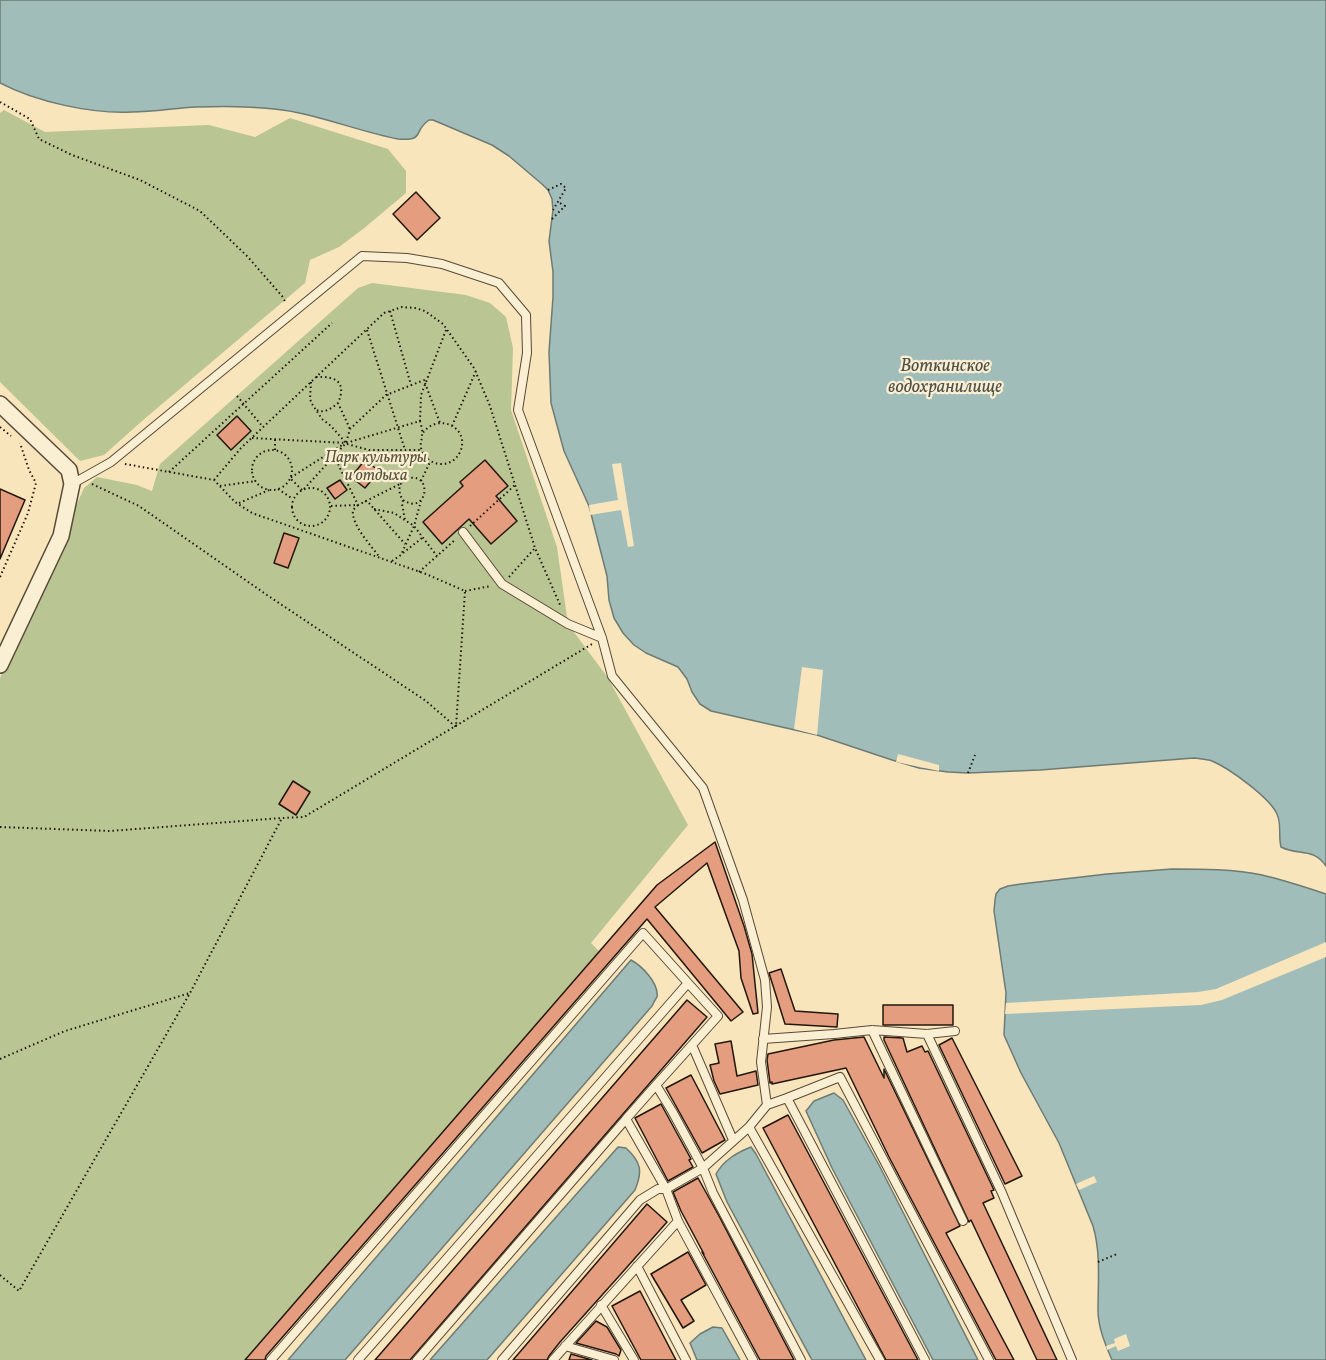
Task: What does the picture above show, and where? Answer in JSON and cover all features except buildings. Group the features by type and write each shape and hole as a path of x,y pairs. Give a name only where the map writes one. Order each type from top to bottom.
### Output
{"street":[{"path":"0,404 69,470 76,481 61,536 0,665"}],"lane":[{"path":"76,481 111,462 362,256 407,258 442,264 499,283 526,315 527,353 518,410 602,638 612,676 702,789 742,900 765,980 767,1007 761,1062 767,1105"},
{"path":"463,532 502,584 568,624 602,638"},
{"path":"271,1360 643,933 718,1016 417,1360"},
{"path":"358,1360 688,983"},
{"path":"763,1039 872,1030 927,1034 956,1030"},
{"path":"872,1030 963,1221"},
{"path":"927,1034 1002,1193 1072,1360"},
{"path":"692,1045 733,1140"},
{"path":"502,1360 640,1200 658,1189 666,1190 703,1168 749,1127 767,1105 840,1077 989,1360"},
{"path":"656,1085 703,1168 713,1193 801,1360"},
{"path":"787,1098 925,1360"},
{"path":"626,1119 666,1190 678,1221 753,1360"},
{"path":"749,1127 880,1360"},
{"path":"555,1359 678,1221"},
{"path":"637,1266 686,1360"},
{"path":"601,1305 634,1360"},
{"path":"565,1347 614,1360"}],"path":[{"path":"0,102 30,118 39,139 72,155 140,180 200,211 247,256 282,296 292,313"},
{"path":"548,190 561,184 566,188 553,210"},
{"path":"552,219 565,206 558,202"},
{"path":"214,480 240,448 384,313 402,307 425,311 443,324 476,371 490,406 535,548 568,624"},
{"path":"390,311 411,385"},
{"path":"170,472 332,323"},
{"path":"367,329 405,450"},
{"path":"422,434 431,425 440,423 452,426 460,435 462,444 460,452 447,464 438,464 430,461 424,455 420,443 422,434 421,395 446,329"},
{"path":"452,426 476,371"},
{"path":"315,410 320,412 327,410 338,403 342,395 342,387 337,380 331,377 316,377"},
{"path":"290,478 303,489 321,490 327,496 330,506 323,522 316,526 300,524 292,511 293,499 303,489 346,443 350,429 386,395 427,379"},
{"path":"311,382 310,399 315,410 346,443"},
{"path":"425,383 440,423"},
{"path":"237,396 263,427"},
{"path":"338,403 350,429"},
{"path":"238,504 269,490 278,489 290,478 346,443 420,421"},
{"path":"0,427 13,438"},
{"path":"252,438 346,443 369,450 422,450"},
{"path":"275,439 275,450"},
{"path":"0,577 28,513 36,483 28,470 19,443"},
{"path":"269,490 262,487 252,474 254,461 263,453 275,450 282,453 292,466 290,478"},
{"path":"334,456 358,505"},
{"path":"421,481 430,461"},
{"path":"111,462 214,480 238,504 252,513 426,574 465,591 456,727"},
{"path":"381,558 362,533 352,514 353,510 365,501 411,477 417,478 424,486 424,496 401,555"},
{"path":"76,481 139,506 426,701 456,727"},
{"path":"220,486 256,481"},
{"path":"402,483 399,490 403,500 411,504 421,501"},
{"path":"278,489 293,499"},
{"path":"403,500 405,520"},
{"path":"365,501 405,544"},
{"path":"330,506 358,505"},
{"path":"374,509 393,513 414,526 437,556"},
{"path":"390,562 423,538"},
{"path":"0,827 110,831 304,817 602,638"},
{"path":"968,773 975,755"},
{"path":"0,1275 19,1291 190,993 282,818"},
{"path":"0,1059 65,1031 190,993"},
{"path":"1098,1262 1117,1254"}],"green space":[{"path":"4,110 45,132 209,125 255,137 290,118 388,149 406,171 406,193 339,247 310,260 305,283 104,455 80,461 0,382 0,113"},
{"name":"Парк культуры и отдыха","path":"372,283 466,295 490,303 506,317 513,348 511,410 557,547 568,624 608,678 688,825 591,943 599,951 245,1360 0,1360 0,678 84,488 97,477 137,485 152,491 160,464 358,288"}],"water":[{"name":"Воткинское водохранилище","path":"0,0 1326,0 1326,866 1316,856 1281,847 1280,826 1273,807 1248,784 1210,760 1194,758 1040,770 948,772 919,768 817,735 711,711 700,704 678,667 634,645 614,618 609,600 607,576 589,506 564,451 551,403 549,352 553,272 549,241 553,210 548,190 509,156 492,145 433,120 424,124 416,137 398,139 305,114 274,109 216,106 116,112 82,109 30,96 0,83"},
{"path":"1172,869 1252,873 1326,894 1326,1360 1112,1360 1099,1323 1098,1257 1093,1226 1059,1143 1021,1073 1004,1035 1006,993 994,911 996,894 1000,889 1021,884 1107,874"},
{"path":"631,960 640,966 653,981 657,997 652,1006 345,1360 288,1360"},
{"path":"834,1093 843,1100 879,1165 978,1360 933,1360 832,1168 806,1111 814,1101"},
{"path":"618,1147 626,1148 638,1162 640,1172 635,1190 487,1360 430,1360"},
{"path":"751,1147 866,1360 812,1360 727,1202 716,1174 731,1158"},
{"path":"713,1327 722,1328 740,1360 697,1360 690,1343"}],"pier":[{"path":"621,463 634,546 628,547 621,510 590,515 589,505 618,500 612,464"},
{"path":"802,667 823,670 817,735 794,729"},
{"path":"898,754 939,765 939,771 896,762"},
{"path":"1326,942 1326,957 1222,1000 1201,1005 1005,1014 1006,1003 1216,989"},
{"path":"1094,1176 1097,1182 1079,1190 1076,1184"},
{"path":"1126,1334 1130,1346 1118,1351 1116,1346 1107,1350 1106,1346 1115,1343 1114,1339"}]}
